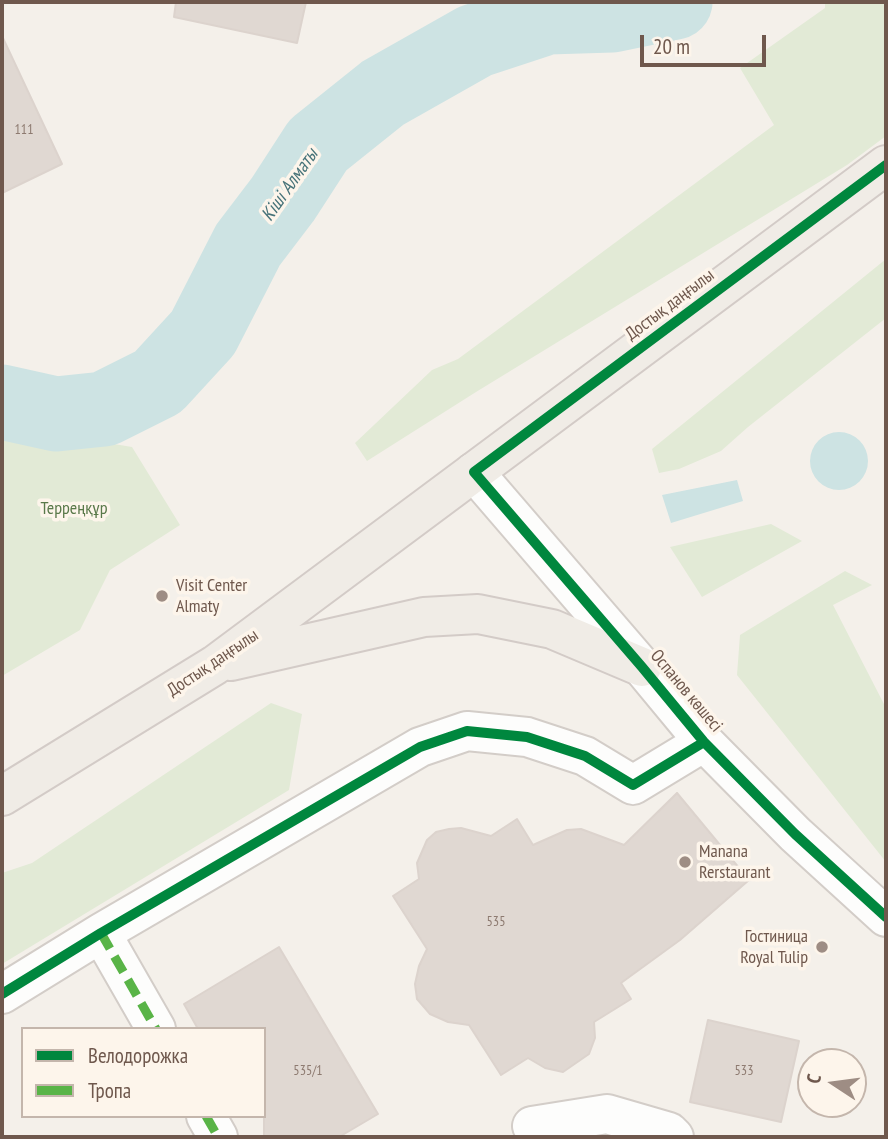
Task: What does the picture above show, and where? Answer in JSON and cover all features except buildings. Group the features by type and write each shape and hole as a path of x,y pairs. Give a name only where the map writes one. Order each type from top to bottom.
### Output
{"main road":[{"name":"Достық даңғылы","path":"2,796 215,664 886,165"},
{"path":"215,664 424,617 478,614 552,629 642,667"}],"street":[{"name":"Оспанов көшесі","path":"474,472 704,741 795,834 886,917"},
{"path":"2,994 101,933 420,747 467,731 527,737 585,756 633,785 704,741"},
{"path":"101,933 155,1027"},
{"path":"532,1126 607,1114 669,1132 674,1137"},
{"path":"207,1118 218,1137"}],"green space":[{"path":"825,2 886,2 886,136 847,165 367,461 355,443 432,370 458,359 774,125 740,68 825,8"},
{"path":"886,259 886,318 721,451 679,469 659,473 652,449"},
{"name":"Терреңқұр","path":"2,417 36,431 132,447 180,525 110,570 80,630 2,676"},
{"path":"771,524 802,541 702,597 670,547"},
{"path":"845,571 872,585 833,605 886,708 886,862 737,675 740,635"},
{"path":"271,703 302,714 289,790 2,964 2,873 32,863"}],"shaded area":[{"path":"839,432 855,437 863,445 868,461 863,477 855,485 839,490 823,485 815,477 810,461 815,445 823,437"},
{"path":"737,480 743,501 671,523 662,495"}],"waterway":[{"name":"Кіші Алматы","path":"2,402 56,414 104,409 158,382 203,333 248,245 283,199 318,145 383,93 475,41 548,17 612,15 675,2"}],"marked path":[{"path":"101,933 155,1027"},
{"path":"207,1118 218,1137"}],"cycle path":[{"path":"886,165 474,472 704,742 795,834 886,917"},
{"path":"2,994 101,933 420,747 467,731 527,737 585,756 633,785 704,742"}],"place":[{"name":"Visit Center Almaty","path":"162,596"},
{"name":"Manana Rerstaurant","path":"685,862"},
{"name":"Гостиница Royal Tulip","path":"822,947"}]}
